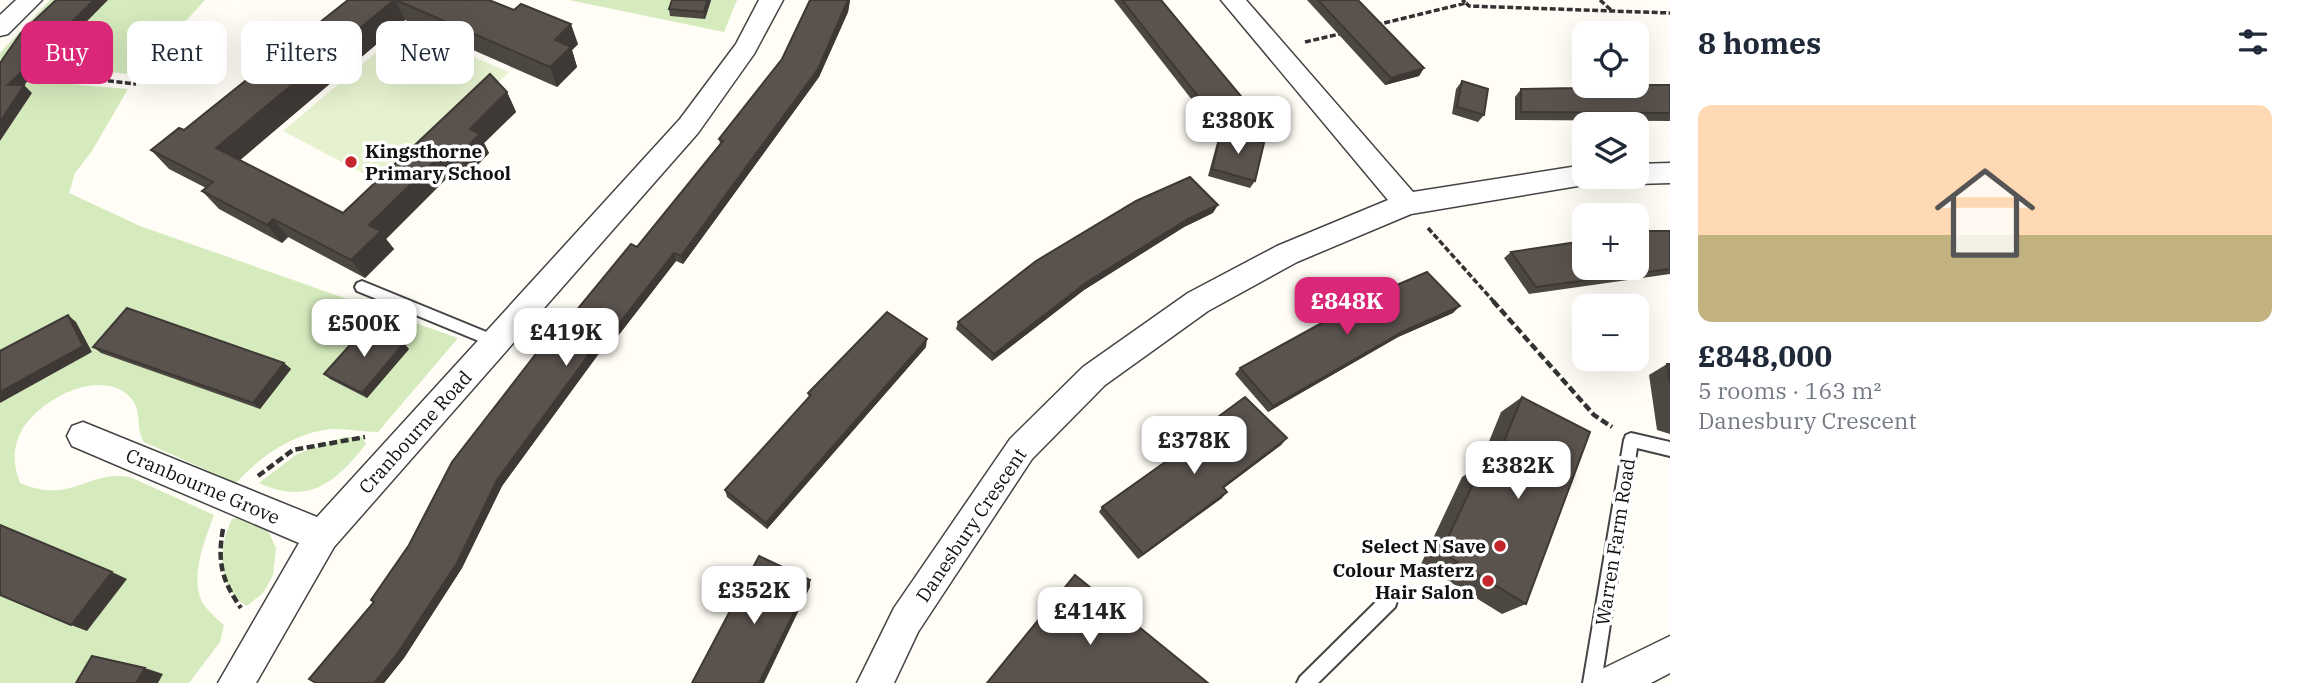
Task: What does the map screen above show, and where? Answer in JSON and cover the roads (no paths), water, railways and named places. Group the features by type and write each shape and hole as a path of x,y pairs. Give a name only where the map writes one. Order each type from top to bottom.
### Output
{"street":[{"path":"0,27 30,0"},
{"name":"Cranbourne Road","path":"236,683 322,536 689,126 746,48 771,0"},
{"path":"1233,0 1407,204"},
{"path":"1649,174 1670,173"},
{"name":"Danesbury Crescent","path":"875,683 906,621 1021,449 1094,376 1198,302 1287,254 1407,204 1572,177"},
{"name":"Cranbourne Grove","path":"83,436 322,536"},
{"path":"1613,683 1670,654"}],"lane":[{"path":"362,287 496,342"},
{"name":"Warren Farm Road","path":"1592,683 1631,440 1670,449"},
{"path":"1306,683 1389,601"}],"place":[{"name":"Kingsthorne Primary School","path":"351,162"},
{"name":"Select N Save","path":"1500,546"},
{"name":"Colour Masterz Hair Salon","path":"1488,581"}]}
